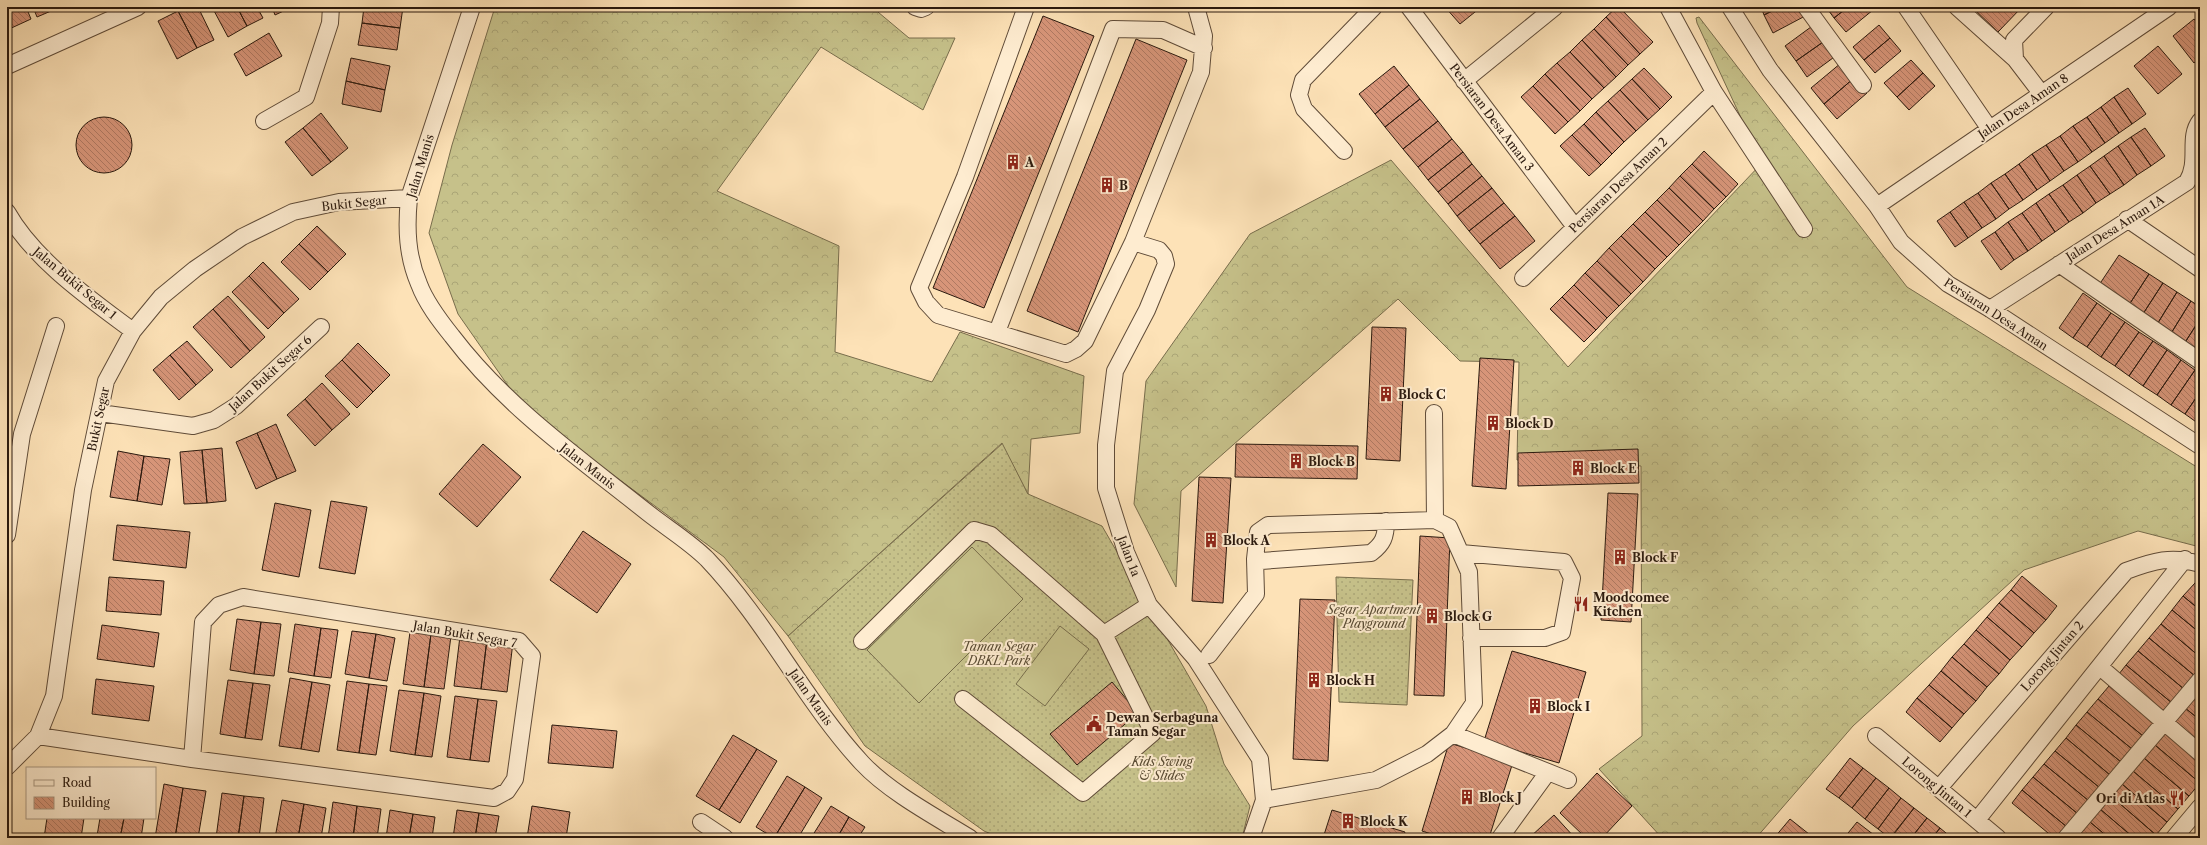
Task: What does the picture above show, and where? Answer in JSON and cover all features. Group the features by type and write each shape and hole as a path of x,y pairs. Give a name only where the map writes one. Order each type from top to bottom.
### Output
{"street":[{"path":"7,66 138,7"},
{"path":"264,121 306,96 330,23 331,7"},
{"name":"Jalan Manis","path":"472,7 409,198 406,227 410,256 419,285 439,320 470,359 505,397 556,440 706,558 769,636 829,724 864,765 902,795 970,838"},
{"path":"915,7 921,9 926,7"},
{"path":"1026,7 965,177 919,288 926,302 938,315 1066,354 1076,349 1085,341 1133,242 1201,72 1204,36 1196,7"},
{"path":"1344,151 1304,109 1299,95 1303,80 1374,7"},
{"name":"Persiaran Desa Aman 3","path":"1409,7 1575,227"},
{"path":"1464,81 1555,7"},
{"path":"1668,7 1714,92 1804,229"},
{"name":"Persiaran Desa Aman","path":"1730,7 1770,70 1877,206 1901,242 1948,284 1990,309 2200,446"},
{"path":"1806,7 1863,85"},
{"path":"1906,7 1989,128"},
{"path":"1956,7 2016,59 2041,93"},
{"path":"2016,59 2014,40 2046,7"},
{"name":"Jalan Desa Aman 8","path":"1877,206 1989,128 2169,7"},
{"path":"997,332 1113,29 1163,30 1204,48"},
{"name":"Persiaran Desa Aman 2","path":"1523,278 1714,92"},
{"name":"Jalan Desa Aman 1A","path":"1990,309 2187,182 2192,174 2194,165 2194,137 2200,121"},
{"name":"Bukit Segar","path":"7,767 38,736 54,696 83,490 106,381 133,331 161,297 195,269 242,236 293,212 339,202 409,198"},
{"name":"Jalan Bukit Segar 1","path":"7,212 16,227 33,249 100,306 133,331"},
{"path":"2128,219 2200,269"},
{"name":"Jalan 1a","path":"1133,242 1159,250 1164,256 1166,264 1147,310 1115,371 1106,445 1106,488 1126,552 1149,605 1195,658 1260,759 1264,800 1251,838"},
{"path":"2059,264 2200,361"},
{"path":"7,535 22,434 56,326"},
{"name":"Jalan Bukit Segar 6","path":"100,413 193,426 214,420 236,406 321,327"},
{"path":"1434,413 1435,520"},
{"path":"1209,655 1256,594 1255,559 1258,532 1268,525 1435,520 1449,527 1469,572 1474,703 1453,734 1427,754 1376,780 1264,800"},
{"path":"1255,559 1261,561 1371,553 1380,546 1386,536 1386,521"},
{"path":"862,641 974,530 990,535 1104,634 1153,733 1083,793 963,699"},
{"path":"1461,553 1564,562 1572,578 1562,632 1545,638 1471,638"},
{"name":"Lorong Jintan 2","path":"1939,788 2126,571 2154,560 2193,562"},
{"name":"Lorong Jintan 2","path":"1977,820 2100,667 2193,562"},
{"name":"Jalan Bukit Segar 7","path":"38,736 192,759 494,798 507,791 516,779 532,656 519,641 243,597 219,605 203,622 192,759"},
{"path":"1104,634 1149,605"},
{"path":"2100,667 2200,753"},
{"path":"2066,838 2200,680"},
{"path":"1453,734 1568,780"},
{"name":"Lorong Jintan 1","path":"1876,736 1998,838"},
{"path":"1500,838 1548,772"},
{"path":"2174,838 2200,807"},
{"path":"701,822 725,838"}],"green space":[{"path":"495,7 872,7 909,38 955,38 923,110 821,47 717,191 839,246 835,352 932,382 960,332 1084,376 1080,433 1031,439 1028,494 1002,443 788,636 724,557 525,410 458,314 429,233 452,145"},
{"path":"1699,17 1907,287 2200,469 2200,547 2138,531 2024,570 1853,726 1756,838 1662,838 1599,769 1642,736 1641,466 1517,460 1519,362 1460,361 1398,299 1181,491 1176,587 1134,504 1146,381 1250,234 1391,160 1568,367 1762,163 1697,23 1696,18"},
{"name":"Taman Segar DBKL Park","path":"1003,443 1028,494 1102,526 1206,706 1224,764 1250,806 1242,838 1001,838 984,831 865,746 788,636"},
{"path":"972,547 1023,599 919,703 867,650"},
{"name":"Segar Apartment Playground","path":"1336,577 1413,580 1407,705 1339,702"},
{"path":"1060,626 1089,649 1045,706 1016,684"}],"building":[{"path":"7,7 26,7 31,19 7,30"},
{"path":"33,7 58,7 58,8 37,17"},
{"path":"186,7 198,7 214,40 197,48 178,11"},
{"path":"212,7 237,7 247,26 228,37"},
{"path":"237,7 257,7 263,18 247,26"},
{"path":"272,7 292,7 275,15"},
{"path":"364,7 403,7 400,28 362,23"},
{"path":"1445,7 1479,7 1480,8 1460,24"},
{"path":"1617,7 1619,7 1653,42 1640,54 1606,17"},
{"path":"1761,7 1780,7 1764,15"},
{"path":"1780,7 1803,7 1807,15 1773,33 1764,15"},
{"path":"1826,7 1848,7 1834,18"},
{"path":"1848,7 1870,7 1873,10 1846,32 1834,18"},
{"path":"1972,7 2022,7 1998,32"},
{"path":"178,11 197,48 177,59 158,21"},
{"name":"A","path":"1043,16 1094,36 984,308 933,288"},
{"path":"1606,17 1640,54 1628,65 1594,29"},
{"path":"2194,19 2200,27 2200,58 2194,63 2173,36"},
{"path":"362,23 400,28 397,50 358,45"},
{"path":"1815,24 1826,40 1796,61 1785,46"},
{"path":"1879,25 1890,38 1864,60 1853,47"},
{"path":"1594,29 1628,65 1616,77 1582,40"},
{"path":"269,33 282,56 246,76 234,54"},
{"path":"1890,38 1901,51 1875,73 1864,60"},
{"name":"B","path":"1136,39 1187,60 1078,332 1027,311"},
{"path":"1582,40 1616,77 1604,88 1570,52"},
{"path":"1826,40 1837,55 1807,77 1796,61"},
{"path":"2158,46 2182,74 2158,94 2134,66"},
{"path":"1570,52 1604,88 1592,99 1557,63"},
{"path":"351,58 390,66 385,90 346,81"},
{"path":"1911,60 1923,73 1897,97 1884,83"},
{"path":"1557,63 1592,99 1580,111 1545,74"},
{"path":"1841,63 1854,78 1824,104 1811,88"},
{"path":"1394,66 1409,85 1375,114 1359,94"},
{"path":"1644,68 1672,97 1660,109 1632,79"},
{"path":"1923,73 1935,86 1909,110 1897,97"},
{"path":"1545,74 1580,111 1568,122 1533,86"},
{"path":"1854,78 1867,93 1837,119 1824,104"},
{"path":"1632,79 1660,109 1648,120 1620,90"},
{"path":"346,81 385,90 381,112 342,104"},
{"path":"1409,85 1420,99 1385,127 1375,114"},
{"path":"1533,86 1568,122 1555,134 1521,97"},
{"path":"2128,88 2146,114 2132,124 2114,97"},
{"path":"1620,90 1648,120 1636,131 1608,101"},
{"path":"2114,97 2132,124 2119,133 2101,107"},
{"path":"1420,99 1438,121 1403,149 1385,127"},
{"path":"1608,101 1636,131 1624,142 1596,112"},
{"path":"2101,107 2119,133 2105,143 2087,117"},
{"path":"1596,112 1624,142 1612,154 1584,124"},
{"path":"321,113 348,148 331,162 303,128"},
{"path":"104,117 115,119 124,125 130,134 132,145 130,156 124,165 115,171 104,173 93,171 84,165 78,156 76,145 78,134 84,125 93,119"},
{"path":"2087,117 2105,143 2092,152 2073,126"},
{"path":"1438,121 1452,139 1418,167 1403,149"},
{"path":"1584,124 1612,154 1601,165 1572,135"},
{"path":"2073,126 2092,152 2078,162 2060,136"},
{"path":"303,128 331,162 312,176 285,142"},
{"path":"2145,128 2165,156 2151,166 2131,137"},
{"path":"1572,135 1601,165 1589,176 1560,146"},
{"path":"2060,136 2078,162 2064,171 2046,145"},
{"path":"2131,137 2151,166 2137,175 2118,146"},
{"path":"1452,139 1463,152 1428,180 1418,167"},
{"path":"2046,145 2064,171 2050,181 2032,154"},
{"path":"2118,146 2137,175 2124,185 2104,156"},
{"path":"1704,151 1738,184 1726,197 1692,164"},
{"path":"1463,152 1472,164 1438,192 1428,180"},
{"path":"2032,154 2050,181 2037,190 2019,164"},
{"path":"2104,156 2124,185 2110,194 2090,166"},
{"path":"1472,164 1482,176 1448,204 1438,192"},
{"path":"1692,164 1726,197 1714,209 1680,176"},
{"path":"2019,164 2037,190 2023,200 2005,174"},
{"path":"2090,166 2110,194 2096,203 2077,175"},
{"path":"2005,174 2023,200 2009,209 1991,183"},
{"path":"2077,175 2096,203 2083,213 2063,185"},
{"path":"1482,176 1492,188 1457,216 1448,204"},
{"path":"1680,176 1714,209 1703,221 1669,188"},
{"path":"1991,183 2009,209 1996,219 1978,193"},
{"path":"2063,185 2083,213 2069,222 2049,194"},
{"path":"1492,188 1504,203 1469,231 1457,216"},
{"path":"1669,188 1703,221 1691,233 1657,200"},
{"path":"1978,193 1996,219 1982,228 1964,202"},
{"path":"2049,194 2069,222 2055,232 2036,203"},
{"path":"1657,200 1691,233 1679,245 1645,212"},
{"path":"1964,202 1982,228 1968,238 1950,212"},
{"path":"1504,203 1515,216 1480,244 1469,231"},
{"path":"2036,203 2055,232 2042,241 2022,213"},
{"path":"1645,212 1679,245 1667,257 1633,224"},
{"path":"1950,212 1968,238 1955,247 1937,221"},
{"path":"2022,213 2042,241 2028,251 2008,222"},
{"path":"1515,216 1535,241 1500,269 1480,244"},
{"path":"2008,222 2028,251 2014,260 1995,232"},
{"path":"1633,224 1667,257 1655,269 1621,236"},
{"path":"317,226 346,254 328,272 299,244"},
{"path":"1995,232 2014,260 2001,270 1981,241"},
{"path":"1621,236 1655,269 1643,282 1609,248"},
{"path":"299,244 328,272 310,290 281,262"},
{"path":"1609,248 1643,282 1631,294 1597,261"},
{"path":"2119,255 2149,274 2127,308 2097,288"},
{"path":"1597,261 1631,294 1619,306 1585,273"},
{"path":"263,262 299,299 284,313 249,276"},
{"path":"1585,273 1619,306 1607,318 1574,285"},
{"path":"2149,274 2163,283 2141,317 2127,308"},
{"path":"249,276 284,313 268,329 232,292"},
{"path":"2163,283 2177,292 2156,326 2141,317"},
{"path":"1574,285 1607,318 1596,330 1562,297"},
{"path":"2177,292 2191,301 2170,335 2156,326"},
{"path":"2083,293 2097,303 2073,338 2059,328"},
{"path":"228,296 265,337 250,351 213,309"},
{"path":"1562,297 1596,330 1584,342 1550,309"},
{"path":"2191,301 2200,307 2200,319 2184,344 2170,335"},
{"path":"2097,303 2111,313 2087,347 2073,338"},
{"path":"213,309 250,351 231,368 193,327"},
{"path":"2111,313 2125,322 2101,357 2087,347"},
{"path":"2200,319 2200,349 2198,353 2184,344"},
{"path":"2125,322 2139,332 2115,366 2101,357"},
{"name":"Block C","path":"1372,327 1406,328 1400,461 1366,459"},
{"path":"2139,332 2153,341 2129,376 2115,366"},
{"path":"187,341 213,370 196,385 170,355"},
{"path":"2153,341 2167,350 2143,386 2129,376"},
{"path":"358,343 390,375 373,392 342,360"},
{"path":"2167,350 2181,360 2157,395 2143,386"},
{"path":"170,355 196,385 179,400 153,370"},
{"name":"Block D","path":"1480,358 1514,360 1506,489 1472,486"},
{"path":"342,360 373,392 357,408 325,376"},
{"path":"2181,360 2195,370 2171,405 2157,395"},
{"path":"2195,370 2200,373 2200,392 2185,414 2171,405"},
{"path":"322,383 350,414 332,430 305,399"},
{"path":"2200,392 2200,422 2199,424 2185,414"},
{"path":"305,399 332,430 315,446 287,415"},
{"path":"276,424 296,471 277,479 257,433"},
{"path":"257,433 277,479 256,489 236,442"},
{"path":"483,444 521,477 477,527 439,494"},
{"name":"Block B","path":"1236,444 1358,446 1357,479 1235,477"},
{"path":"222,448 226,501 207,503 202,450"},
{"name":"Block E","path":"1638,449 1639,483 1518,486 1518,453"},
{"path":"202,450 207,503 184,504 180,452"},
{"path":"118,451 144,456 137,501 110,497"},
{"path":"144,456 170,459 162,505 137,501"},
{"name":"Block A","path":"1199,477 1231,478 1223,603 1192,601"},
{"name":"Block F","path":"1608,493 1638,494 1631,622 1601,620"},
{"path":"331,501 367,507 355,574 319,568"},
{"path":"275,503 311,510 299,577 262,570"},
{"path":"117,525 190,532 186,568 113,560"},
{"path":"583,531 631,564 597,613 550,580"},
{"name":"Block G","path":"1420,536 1450,538 1444,696 1414,695"},
{"path":"2022,576 2057,606 2046,620 2011,590"},
{"path":"2200,576 2200,587 2195,583"},
{"path":"109,577 164,581 161,615 106,611"},
{"path":"2195,583 2200,587 2200,610 2183,596"},
{"path":"2011,590 2046,620 2034,633 1999,603"},
{"path":"2183,596 2200,610 2200,633 2172,610"},
{"name":"Block H","path":"1300,599 1335,600 1328,761 1293,759"},
{"path":"1999,603 2034,633 2022,647 1987,617"},
{"path":"2172,610 2200,633 2200,657 2161,624"},
{"path":"1987,617 2022,647 2010,660 1976,630"},
{"path":"237,619 261,622 254,674 230,670"},
{"path":"261,622 281,624 274,676 254,674"},
{"path":"295,624 321,628 314,676 288,672"},
{"path":"2161,624 2200,657 2200,670 2195,676 2149,638"},
{"path":"102,625 159,633 154,667 97,659"},
{"path":"321,628 338,630 331,678 314,676"},
{"path":"1976,630 2010,660 1999,674 1964,644"},
{"path":"352,631 376,634 369,678 345,674"},
{"path":"410,632 431,634 424,687 403,684"},
{"path":"376,634 395,638 387,681 369,678"},
{"path":"431,634 451,636 444,689 424,687"},
{"path":"460,636 487,639 481,689 454,686"},
{"path":"2149,638 2195,676 2184,689 2138,651"},
{"path":"487,639 513,642 507,692 481,689"},
{"path":"1964,644 1999,674 1987,687 1952,657"},
{"name":"Block I","path":"1512,651 1586,672 1559,763 1484,741"},
{"path":"2138,651 2184,689 2172,703 2126,665"},
{"path":"1952,657 1987,687 1976,701 1941,671"},
{"path":"2126,665 2172,703 2161,716 2115,679"},
{"path":"1941,671 1976,701 1964,714 1929,685"},
{"path":"290,678 312,682 301,749 279,746"},
{"path":"96,679 154,686 149,721 92,714"},
{"path":"228,680 253,683 245,738 220,734"},
{"path":"347,681 369,684 359,753 337,750"},
{"path":"312,682 330,685 319,752 301,749"},
{"name":"Dewan Serbaguna Taman Segar","path":"1112,682 1138,713 1077,765 1050,734"},
{"path":"253,683 270,685 262,740 245,738"},
{"path":"369,684 387,686 376,755 359,753"},
{"path":"1929,685 1964,714 1952,728 1917,698"},
{"path":"2109,686 2154,723 2143,736 2098,699"},
{"path":"399,690 424,693 415,755 390,751"},
{"path":"424,693 441,696 432,757 415,755"},
{"path":"2196,695 2200,699 2200,720 2185,708"},
{"path":"455,696 478,699 470,760 447,757"},
{"path":"1917,698 1952,728 1940,742 1906,712"},
{"path":"478,699 497,701 489,762 470,760"},
{"path":"2098,699 2143,736 2132,749 2087,712"},
{"path":"2185,708 2200,720 2200,742 2175,721"},
{"path":"2087,712 2132,749 2121,762 2076,725"},
{"path":"552,725 617,731 613,768 548,763"},
{"path":"2076,725 2121,762 2110,775 2066,738"},
{"path":"2166,733 2200,762 2200,783 2155,745"},
{"path":"733,735 757,749 719,810 696,796"},
{"path":"2066,738 2110,775 2100,788 2055,751"},
{"name":"Block J","path":"1449,743 1513,762 1489,838 1444,838 1422,831"},
{"path":"2155,745 2200,783 2189,796 2144,758"},
{"path":"757,749 777,761 740,823 719,810"},
{"path":"2055,751 2100,788 2089,801 2044,764"},
{"path":"1850,758 1863,768 1839,798 1826,789"},
{"path":"2144,758 2189,796 2178,809 2133,771"},
{"path":"2044,764 2089,801 2078,814 2033,777"},
{"path":"1863,768 1876,778 1852,808 1839,798"},
{"path":"2133,771 2178,809 2167,822 2122,784"},
{"path":"1597,773 1632,806 1602,838 1586,838 1560,813"},
{"path":"787,776 805,787 774,838 756,827"},
{"path":"2033,777 2078,814 2067,827 2022,790"},
{"path":"1876,778 1889,788 1865,819 1852,808"},
{"path":"164,784 183,788 175,838 155,838"},
{"path":"2122,784 2167,822 2156,835 2111,796"},
{"path":"805,787 822,798 798,838 774,838"},
{"path":"183,788 206,791 198,838 175,838"},
{"path":"1889,788 1901,798 1878,829 1865,819"},
{"path":"2022,790 2067,827 2058,838 2054,838 2012,803"},
{"path":"222,793 244,796 238,838 216,838"},
{"path":"244,796 264,798 259,838 238,838"},
{"path":"2111,796 2156,835 2153,838 2134,838 2100,809"},
{"path":"1901,798 1914,808 1890,838 1878,829"},
{"path":"282,800 304,804 298,838 275,838"},
{"path":"333,802 357,806 353,838 328,838"},
{"path":"304,804 326,808 321,838 298,838"},
{"path":"357,806 381,809 377,838 353,838"},
{"path":"532,806 570,812 566,838 527,838"},
{"path":"831,806 849,817 837,838 811,838"},
{"path":"1914,808 1927,818 1911,838 1891,838"},
{"path":"2100,809 2134,838 2109,838 2090,822"},
{"path":"390,810 413,814 409,838 386,838"},
{"path":"457,810 479,813 475,838 453,838"},
{"name":"Block K","path":"1332,810 1405,832 1403,838 1323,838"},
{"path":"479,813 499,816 495,838 475,838"},
{"path":"413,814 435,817 432,838 409,838"},
{"path":"1554,815 1575,838 1529,838"},
{"path":"849,817 865,827 858,838 837,838"},
{"path":"1927,818 1940,828 1932,838 1911,838"},
{"path":"47,819 84,819 81,838 44,838"},
{"path":"100,819 124,819 120,838 97,836"},
{"path":"124,819 144,819 141,838 120,838"},
{"path":"1790,819 1814,838 1774,838"},
{"path":"1857,822 1878,838 1844,838"},
{"path":"2090,822 2109,838 2083,838 2079,835"},
{"path":"1940,828 1952,838 1932,838"}],"place":[{"name":"A","path":"1013,162"},
{"name":"B","path":"1107,185"},
{"name":"Block C","path":"1386,394"},
{"name":"Block D","path":"1493,423"},
{"name":"Block B","path":"1296,461"},
{"name":"Block E","path":"1578,468"},
{"name":"Block A","path":"1211,540"},
{"name":"Block F","path":"1620,557"},
{"name":"Moodcomee Kitchen","path":"1581,604"},
{"name":"Block G","path":"1432,616"},
{"name":"Block H","path":"1314,680"},
{"name":"Block I","path":"1535,706"},
{"name":"Dewan Serbaguna Taman Segar","path":"1094,724"},
{"name":"Block J","path":"1467,797"},
{"name":"Ori di Atlas","path":"2177,798"},
{"name":"Block K","path":"1348,821"}],"park label":[{"name":"Kids Swing & Slides","path":"1162,768"}]}
